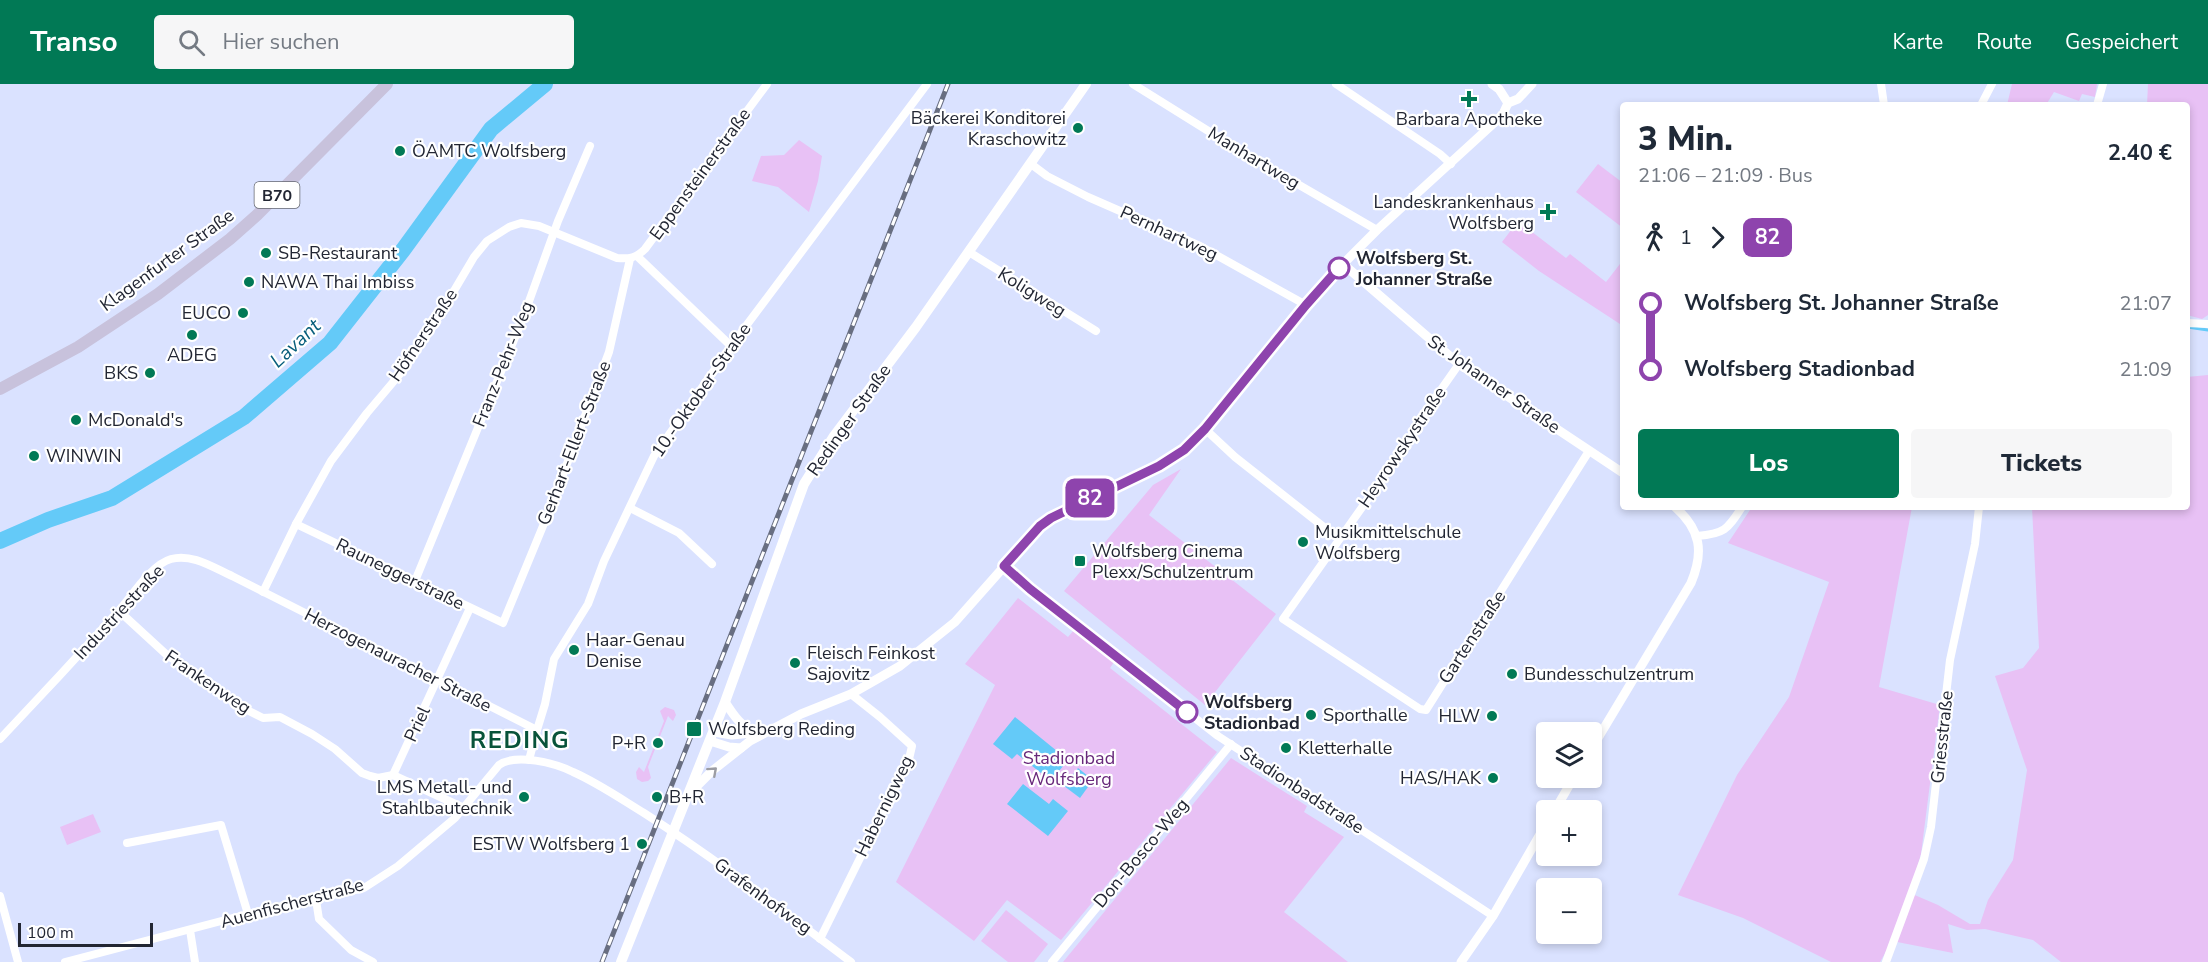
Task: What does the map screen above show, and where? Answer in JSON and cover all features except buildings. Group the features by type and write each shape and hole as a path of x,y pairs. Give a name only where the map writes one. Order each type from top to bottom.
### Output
{"main road":[{"name":"Klagenfurter Straße","path":"0,388 78,346 158,294 230,239 257,215 387,84"},
{"name":"Redinger Straße","path":"621,962 712,737 804,484 834,436 969,252 1086,84"}],"street":[{"name":"Eppensteinerstraße","path":"634,258 645,249 767,84"},
{"name":"10.-Oktober-Straße","path":"537,730 554,659 588,604 604,561 654,456 730,346 927,84"},
{"name":"Manhartweg","path":"1133,84 1242,152 1377,230"},
{"path":"1336,84 1451,164"},
{"path":"1492,84 1499,89 1508,103"},
{"path":"687,796 712,771 741,748 770,730 801,714 851,694 900,666 947,628 1040,526 1051,518 1171,459 1184,450 1205,429 1342,264 1503,114 1508,103 1518,99 1532,84"},
{"path":"1881,84 1884,102"},
{"path":"1983,102 1992,84"},
{"path":"2098,102 2103,84"},
{"name":"Franz-Pehr-Weg","path":"415,581 523,318 554,233 590,146"},
{"name":"Pernhartweg","path":"1031,164 1047,176 1088,197 1200,246 1306,305"},
{"name":"Höfnerstraße","path":"263,592 296,524 331,461 366,413 405,368 486,241 509,227 521,223 539,226 617,258 634,258"},
{"name":"Koligweg","path":"969,252 1096,331"},
{"path":"634,258 730,346"},
{"name":"Gerhart-Ellert-Straße","path":"503,623 609,352 634,258"},
{"name":"St. Johanner Straße","path":"1342,264 1459,364 1620,471"},
{"path":"2190,323 2208,324"},
{"name":"Heyrowskystraße","path":"1283,619 1409,440 1419,421 1459,364"},
{"path":"1205,429 1235,457 1339,539"},
{"name":"Gartenstraße","path":"1283,619 1420,709 1426,710 1589,451"},
{"path":"630,507 680,533 712,564"},
{"path":"1602,731 1691,583 1699,559 1697,536 1685,516 1678,510"},
{"path":"1697,536 1716,535 1722,532 1729,527 1740,510"},
{"name":"Griesstraße","path":"1886,962 1924,859 1931,827 1950,660 1975,544 1978,510"},
{"name":"Rauneggerstraße","path":"296,524 503,623"},
{"name":"Industriestraße","path":"0,739 118,611 136,588 169,559 202,562 263,592"},
{"name":"Stadionbadstraße","path":"1004,566 1030,589 1218,736 1493,916"},
{"name":"Herzogenauracher Straße","path":"263,592 537,730"},
{"name":"Priel","path":"393,775 470,608"},
{"name":"Frankenweg","path":"118,611 168,656 212,684 217,692 227,698 263,718 280,717 312,734 370,776 378,778 393,775 464,808"},
{"name":"Habernigweg","path":"820,939 909,759 912,746 851,694"},
{"path":"725,702 745,728 755,733"},
{"path":"529,760 537,730"},
{"path":"712,737 770,730"},
{"path":"712,737 729,747 741,748"},
{"name":"Don-Bosco-Weg","path":"1052,962 1231,744"},
{"name":"Auenfischerstraße","path":"65,962 248,914 364,888 398,866 464,808 492,771 502,762 512,759 529,760 575,772 673,831"},
{"path":"127,843 221,825 248,914"},
{"name":"Grafenhofweg","path":"673,831 852,962"},
{"path":"1461,962 1493,916 1536,841"},
{"path":"0,896 18,962"},
{"path":"316,900 319,919 351,950 373,962"},
{"path":"190,930 195,962"}],"green space":[{"path":"2012,84 2097,84 2095,97 2082,94 2079,101 2054,92 2048,102 2008,102"},
{"path":"2148,84 2208,84 2208,315 2202,319 2190,316 2190,102 2147,102"},
{"path":"799,140 822,156 809,212 778,187 752,181 761,156 784,155"},
{"path":"1598,164 1620,181 1620,226 1576,192"},
{"path":"1518,221 1566,258 1570,254 1606,282 1620,264 1620,324 1539,271 1502,242"},
{"path":"2208,375 2208,962 2061,962 2033,940 1985,929 1967,930 1948,924 1953,953 1892,941 1880,962 1831,962 1743,918 1678,895 1737,775 1789,697 1829,582 1728,543 1750,510 1911,510 1879,687 1940,705 1921,854 1910,893 1938,905 1970,924 1980,924 1988,900 2013,860 2027,770 1995,676 2023,668 2039,648 2032,510 2190,510 2190,377"},
{"path":"1181,469 1149,515 1276,614 1205,705 1064,591 1153,485"},
{"name":"Stadionbad Wolfsberg","path":"1018,598 1068,637 1074,630 1114,662 1110,668 1217,752 1061,940 1007,900 974,941 896,882 995,685 965,664"},
{"path":"665,707 674,710 676,715 673,721 668,716 648,767 651,778 642,782 637,779 636,772 639,767 644,772 664,721 660,711"},
{"path":"1231,758 1307,806 1304,812 1344,837 1284,912 1348,962 1063,962"},
{"path":"93,814 101,832 67,845 60,827"},
{"path":"1006,910 1048,944 1034,962 1008,962 981,941"}],"water":[{"path":"1015,717 1068,760 1051,781 1017,754 1012,759 993,744"},
{"path":"1078,768 1093,780 1080,798 1064,786"},
{"path":"1023,784 1049,804 1053,799 1068,811 1048,836 1007,804"}],"waterway":[{"name":"Lavant","path":"0,541 48,520 112,498 244,417 330,343 403,250 491,129 545,84"},
{"path":"2190,327 2208,330"}],"railway":[{"path":"602,962 948,84"}],"bus line":[{"name":"82","path":"1187,712 1004,566 1040,526 1051,518 1159,466 1184,450 1205,429 1339,268"}],"place":[{"name":"Barbara Apotheke","path":"1469,99"},
{"name":"Bäckerei Konditorei Kraschowitz","path":"1078,128"},
{"name":"ÖAMTC Wolfsberg","path":"400,151"},
{"name":"Landeskrankenhaus Wolfsberg","path":"1548,212"},
{"name":"SB-Restaurant","path":"266,253"},
{"name":"Wolfsberg St. Johanner Straße","path":"1339,268"},
{"name":"NAWA Thai Imbiss","path":"249,282"},
{"name":"EUCO","path":"243,313"},
{"name":"ADEG","path":"192,335"},
{"name":"BKS","path":"150,373"},
{"name":"McDonald's","path":"76,420"},
{"name":"WINWIN","path":"34,456"},
{"name":"Musikmittelschule Wolfsberg","path":"1303,542"},
{"name":"Wolfsberg Cinema Plexx/Schulzentrum","path":"1080,561"},
{"name":"Haar-Genau Denise","path":"574,650"},
{"name":"Fleisch Feinkost Sajovitz","path":"795,663"},
{"name":"Bundesschulzentrum","path":"1512,674"},
{"name":"Wolfsberg Stadionbad","path":"1187,712"},
{"name":"Sporthalle","path":"1311,715"},
{"name":"HLW","path":"1492,716"},
{"name":"Wolfsberg Reding","path":"694,729"},
{"name":"P+R","path":"658,743"},
{"name":"Kletterhalle","path":"1286,748"},
{"name":"HAS/HAK","path":"1493,778"},
{"name":"LMS Metall- und Stahlbautechnik","path":"524,797"},
{"name":"B+R","path":"657,797"},
{"name":"ESTW Wolfsberg 1","path":"642,844"}],"district":[{"name":"REDING","path":"520,740"}]}
